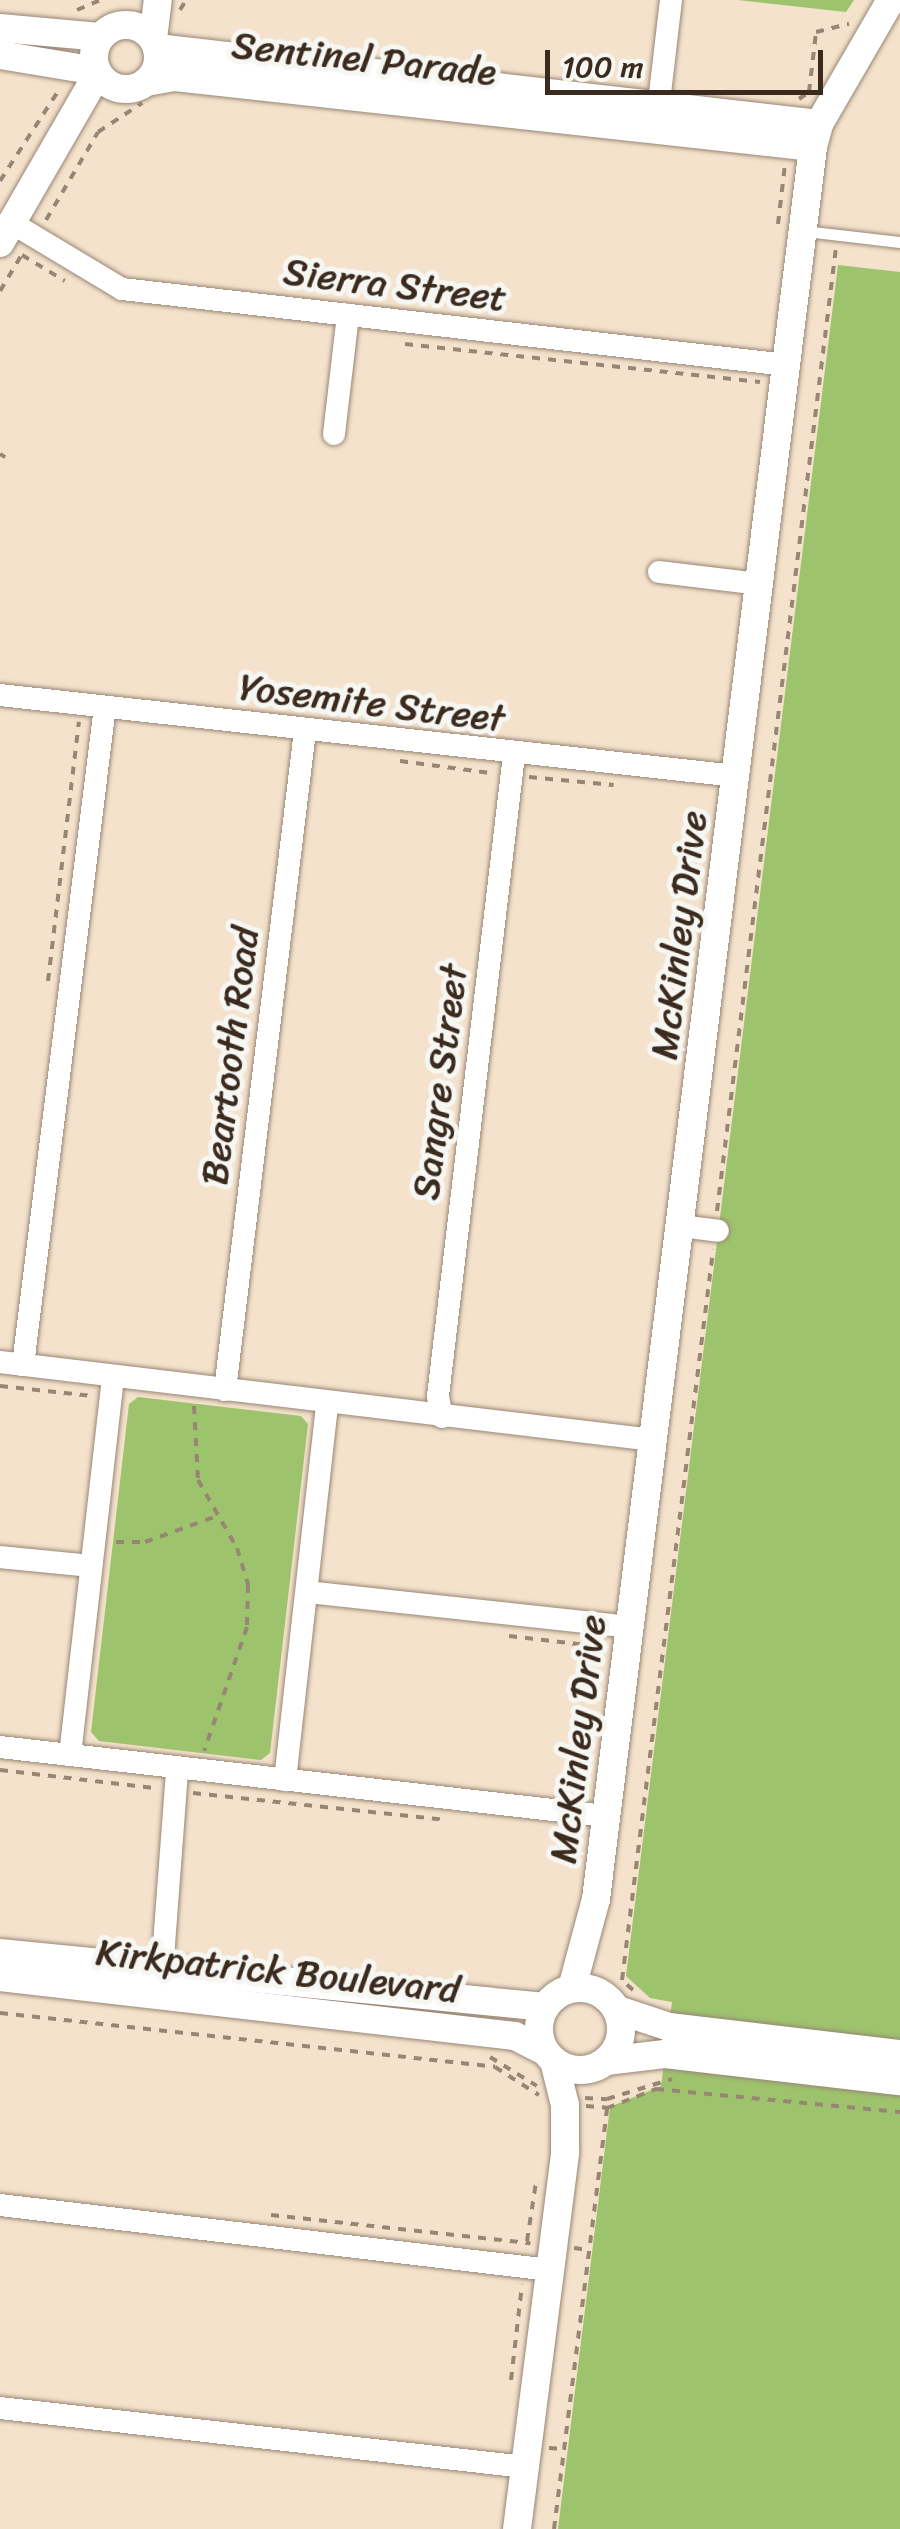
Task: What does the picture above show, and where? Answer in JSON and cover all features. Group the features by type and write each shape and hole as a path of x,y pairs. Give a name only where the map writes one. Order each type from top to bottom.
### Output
{"street":[{"path":"15,234 70,130 112,31 140,0"},
{"path":"70,130 137,86 156,66 162,45 158,0"},
{"path":"658,115 671,0"},
{"name":"McKinley Drive","path":"572,1988 596,1899 608,1804 618,1626 653,1440 760,584 787,365 790,233 816,135 891,0"},
{"path":"0,28 112,31 162,45"},
{"name":"Sentinel Parade","path":"162,45 816,135"},
{"path":"0,55 97,72 137,86"},
{"name":"Sentinel Parade","path":"137,86 174,77 658,115"},
{"name":"Sierra Street","path":"15,234 122,289 787,365"},
{"path":"334,434 348,315"},
{"path":"659,572 760,584"},
{"name":"Yosemite Street","path":"0,695 514,755 736,776"},
{"path":"105,707 12,1364 653,1440"},
{"name":"Beartooth Road","path":"226,1390 305,731"},
{"name":"Sangre Street","path":"442,1417 438,1396 514,755"},
{"path":"680,1226 718,1231"},
{"path":"70,1754 112,1376"},
{"path":"285,1780 328,1404"},
{"path":"0,1557 91,1566"},
{"path":"308,1592 618,1626"},
{"path":"0,1747 70,1754 176,1780 201,1772 608,1804"},
{"path":"162,1971 176,1780"},
{"name":"McKinley Drive","path":"596,1899 599,1971 614,2005"},
{"name":"Kirkpatrick Boulevard","path":"0,1954 546,2007"},
{"name":"Kirkpatrick Boulevard","path":"0,1977 516,2036 550,2056"},
{"path":"580,2102 550,2056 539,2026 546,2007 572,1988 669,2027 900,2054"},
{"path":"517,2529 565,2152 580,2102 600,2064 621,2038 614,2005"},
{"path":"550,2056 600,2064 665,2054 900,2081"},
{"path":"0,2205 552,2258"},
{"path":"0,2408 525,2466"}],"lane":[{"path":"790,233 900,242"}],"path":[{"path":"162,45 186,0"},
{"path":"795,102 809,92 816,32 848,24 855,12"},
{"path":"58,232 43,223 98,132 157,94 173,94 174,77"},
{"path":"0,181 57,93"},
{"path":"785,164 790,233"},
{"path":"0,291 15,234"},
{"path":"195,1386 198,1480 237,1548 248,1585 248,1627 206,1738 201,1772"},
{"path":"96,1541 144,1542 217,1516"},
{"path":"601,1665 618,1626"},
{"path":"0,1770 176,1780 464,1822"},
{"path":"608,1804 644,1798"},
{"path":"0,2013 495,2067 580,2102 656,2089 900,2112"},
{"path":"487,2054 544,2091 580,2102 606,2099 680,2078"},
{"path":"554,2529 590,2250 580,2102"},
{"path":"254,2212 552,2258 590,2250"}],"green space":[{"path":"738,0 854,0 846,12"},
{"path":"838,265 900,272 900,2529 558,2529 610,2107 661,2086 672,2002 650,1998 626,1976"},
{"path":"138,1397 301,1416 308,1424 270,1753 261,1760 99,1741 91,1732 129,1404"}]}
